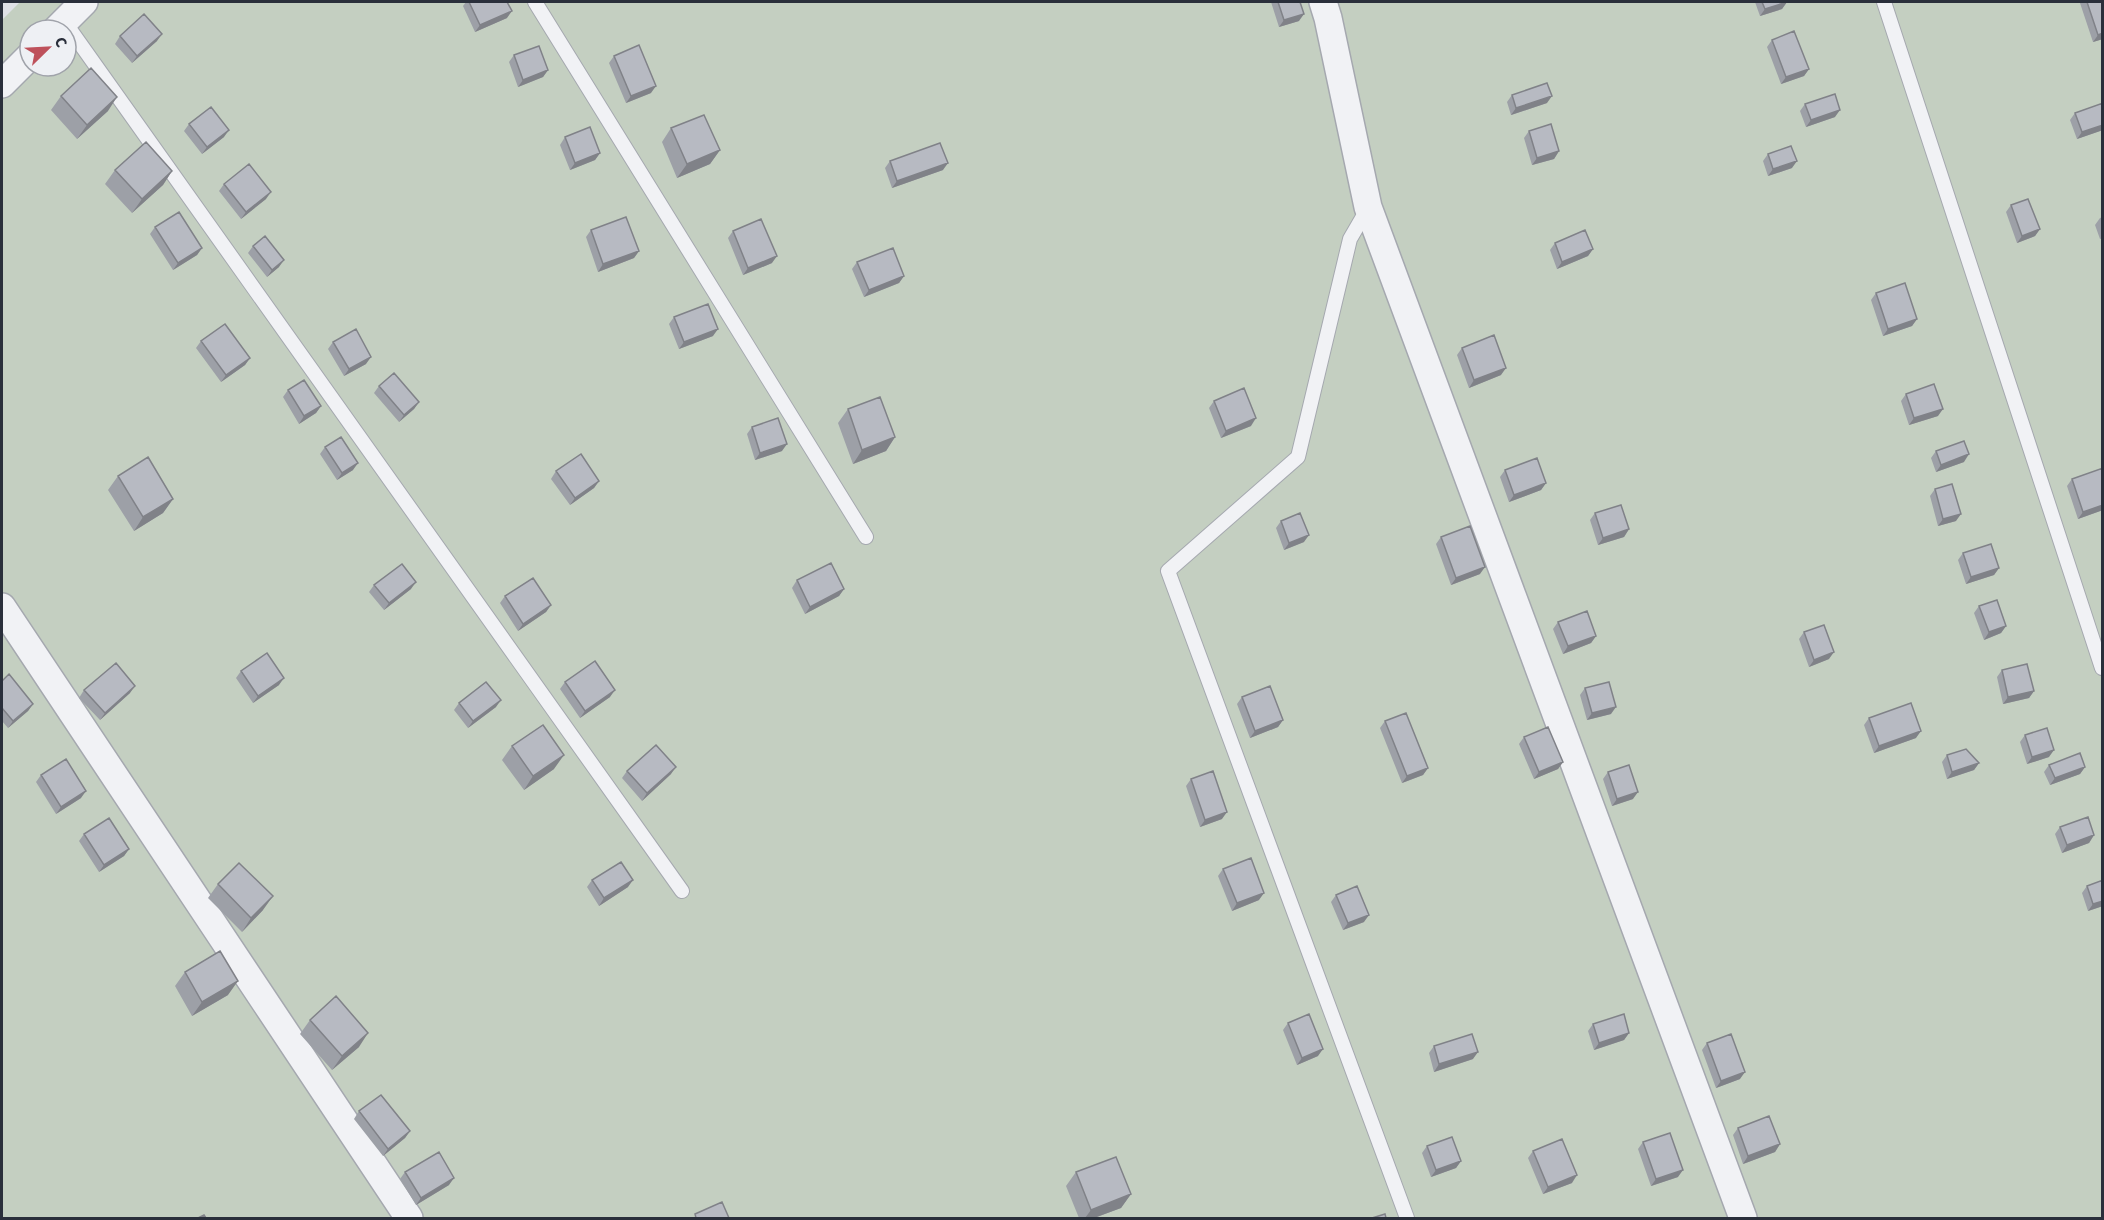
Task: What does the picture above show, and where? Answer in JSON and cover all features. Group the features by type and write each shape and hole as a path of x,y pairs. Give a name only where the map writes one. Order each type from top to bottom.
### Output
{"street":[{"path":"68,18 84,2"},
{"path":"1323,2 1329,18 1368,207 1743,1218"},
{"path":"2,84 18,68"},
{"path":"2,607 409,1218"}],"lane":[{"path":"535,2 866,537"},
{"path":"1884,2 2103,668"},
{"path":"78,51 682,891"},
{"path":"1368,207 1350,238 1298,457 1168,571 1407,1218"}],"green space":[{"path":"20,2 2102,2 2102,1218 2,1218 2,20"}],"building":[{"path":"469,2 507,2 512,11 480,25"},
{"path":"1278,2 1300,2 1304,14 1284,20"},
{"path":"1762,2 1787,2 1765,9"},
{"path":"2087,2 2103,2 2103,33 2098,35"},
{"path":"144,14 162,34 137,56 120,36"},
{"path":"1794,31 1809,69 1786,77 1772,40"},
{"path":"639,45 656,86 631,96 614,56"},
{"path":"539,46 548,70 523,80 514,55"},
{"path":"91,68 117,97 87,125 61,96"},
{"path":"1547,83 1552,96 1516,108 1512,95"},
{"path":"1835,94 1840,110 1811,120 1805,104"},
{"path":"2103,103 2103,125 2082,132 2075,113"},
{"path":"211,107 229,130 207,147 189,124"},
{"path":"704,115 720,150 687,164 671,128"},
{"path":"1551,124 1559,151 1537,158 1529,131"},
{"path":"590,127 600,153 575,163 565,137"},
{"path":"146,142 172,171 142,199 115,170"},
{"path":"940,143 948,163 897,181 890,161"},
{"path":"1791,146 1797,161 1773,169 1768,154"},
{"path":"249,164 271,192 246,212 224,184"},
{"path":"2028,199 2040,229 2022,236 2011,205"},
{"path":"179,212 202,248 178,263 155,227"},
{"path":"626,217 639,251 603,264 591,230"},
{"path":"761,219 777,256 748,268 733,231"},
{"path":"1585,230 1593,249 1562,262 1555,243"},
{"path":"265,236 284,260 272,270 253,246"},
{"path":"893,248 904,276 869,290 857,262"},
{"path":"1905,283 1917,319 1888,329 1876,293"},
{"path":"708,304 718,329 684,342 674,317"},
{"path":"225,324 250,358 226,375 201,341"},
{"path":"356,329 371,357 349,369 333,342"},
{"path":"1494,335 1506,368 1474,380 1462,348"},
{"path":"394,373 419,402 404,415 379,386"},
{"path":"304,380 321,406 304,416 288,390"},
{"path":"1934,384 1943,409 1914,418 1906,394"},
{"path":"1244,388 1256,418 1226,431 1214,401"},
{"path":"880,397 895,437 862,450 848,409"},
{"path":"778,418 787,444 760,453 752,427"},
{"path":"341,437 358,463 342,473 325,447"},
{"path":"1964,441 1969,454 1941,465 1936,451"},
{"path":"581,454 599,481 575,498 556,471"},
{"path":"148,457 173,499 143,517 118,476"},
{"path":"1537,458 1546,483 1514,495 1505,470"},
{"path":"2103,468 2103,505 2083,512 2072,479"},
{"path":"1952,484 1961,514 1943,519 1935,489"},
{"path":"1621,505 1629,529 1603,538 1595,513"},
{"path":"1300,513 1309,535 1289,543 1281,521"},
{"path":"1470,526 1485,567 1456,578 1441,537"},
{"path":"1991,544 1999,568 1971,577 1963,553"},
{"path":"831,563 844,589 810,607 797,580"},
{"path":"402,564 416,582 389,603 374,585"},
{"path":"533,578 551,605 523,624 505,596"},
{"path":"1997,600 2006,626 1989,632 1979,606"},
{"path":"1587,611 1596,636 1568,646 1558,622"},
{"path":"1824,625 1834,652 1814,660 1804,632"},
{"path":"267,653 284,678 258,696 241,671"},
{"path":"595,661 615,690 585,711 565,682"},
{"path":"116,663 135,686 105,713 84,690"},
{"path":"2027,664 2034,691 2008,697 2002,670"},
{"path":"9,674 33,704 13,721 2,708 2,681"},
{"path":"486,682 501,700 473,721 459,703"},
{"path":"1609,682 1616,707 1592,713 1585,688"},
{"path":"1270,686 1283,720 1255,731 1242,697"},
{"path":"1911,703 1921,731 1879,746 1869,718"},
{"path":"1406,713 1428,768 1407,776 1385,721"},
{"path":"543,725 564,755 533,776 512,746"},
{"path":"1548,727 1563,762 1539,772 1524,737"},
{"path":"2047,728 2054,750 2032,757 2025,735"},
{"path":"656,745 676,767 647,793 627,771"},
{"path":"1966,749 1979,763 1952,772 1947,755"},
{"path":"2080,753 2085,767 2055,778 2049,765"},
{"path":"66,759 86,791 61,807 41,775"},
{"path":"1629,765 1638,792 1617,799 1608,772"},
{"path":"1213,771 1227,812 1205,820 1191,779"},
{"path":"2088,817 2094,835 2067,845 2060,827"},
{"path":"109,818 129,849 104,865 84,834"},
{"path":"1251,858 1264,893 1237,903 1223,869"},
{"path":"621,862 633,880 604,898 592,880"},
{"path":"239,863 273,896 251,918 218,884"},
{"path":"2103,880 2103,901 2093,904 2087,886"},
{"path":"1357,886 1369,915 1348,923 1336,895"},
{"path":"220,951 238,981 202,1002 185,972"},
{"path":"336,996 368,1033 342,1056 310,1020"},
{"path":"1309,1014 1323,1049 1302,1058 1288,1023"},
{"path":"1624,1014 1629,1033 1599,1043 1593,1024"},
{"path":"1472,1034 1478,1052 1439,1064 1434,1046"},
{"path":"1731,1034 1745,1072 1721,1081 1707,1043"},
{"path":"381,1095 410,1131 388,1149 359,1111"},
{"path":"1769,1116 1780,1144 1748,1156 1738,1128"},
{"path":"1670,1133 1683,1170 1656,1179 1643,1142"},
{"path":"1452,1137 1461,1161 1436,1170 1427,1146"},
{"path":"1562,1139 1577,1175 1548,1187 1533,1151"},
{"path":"439,1152 454,1178 421,1198 405,1172"},
{"path":"1116,1157 1131,1194 1091,1210 1076,1172"},
{"path":"722,1202 729,1218 696,1218 695,1214"},
{"path":"1385,1214 1386,1218 1372,1218"}]}
